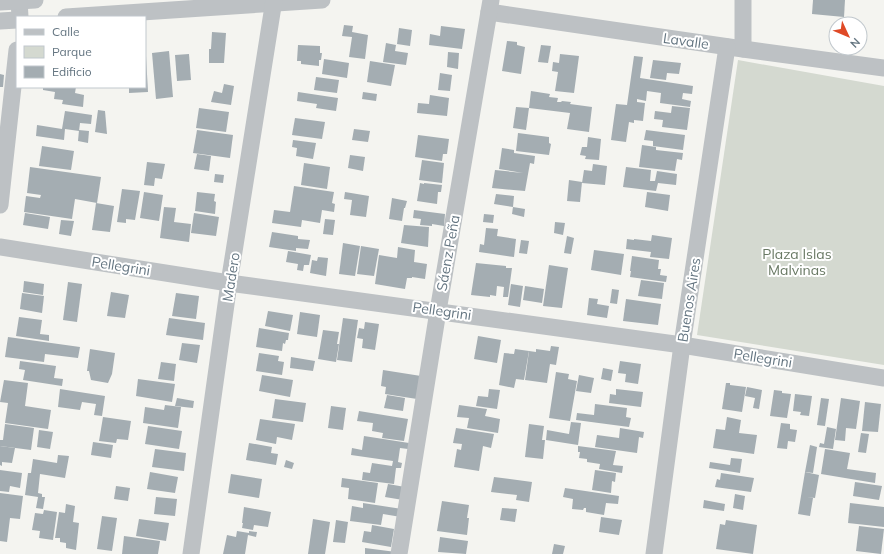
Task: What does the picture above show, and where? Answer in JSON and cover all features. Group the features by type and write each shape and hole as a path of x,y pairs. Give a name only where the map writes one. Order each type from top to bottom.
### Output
{"street":[{"path":"78,16 231,3 322,0"},
{"name":"Buenos Aires","path":"654,554 682,345 743,0"},
{"name":"Madero","path":"191,554 229,283 275,1"},
{"path":"0,2 23,4"},
{"name":"Lavalle","path":"490,6 735,48 884,68"},
{"name":"Sáenz Peña","path":"398,554 490,6"},
{"path":"0,21 16,20"},
{"path":"0,205 16,59"},
{"name":"Pellegrini","path":"0,246 229,283 682,345 884,378"}],"green space":[{"name":"Plaza Islas Malvinas","path":"738,60 884,86 884,365 697,335"}],"building":[{"path":"813,0 845,0 844,16 812,14"},
{"path":"344,25 353,26 352,32 368,35 365,59 349,57 352,37 342,36"},
{"path":"441,26 465,29 462,49 429,45 430,34 440,36"},
{"path":"399,28 412,30 410,46 397,44"},
{"path":"212,32 226,33 224,63 209,63 209,49 211,49"},
{"path":"507,41 517,42 517,45 525,47 521,74 502,71"},
{"path":"386,43 396,45 395,51 408,53 406,65 383,62"},
{"path":"298,45 320,46 320,53 322,53 321,60 319,60 319,66 301,64 301,61 297,61"},
{"path":"541,45 551,46 548,63 538,62"},
{"path":"169,51 173,97 156,99 152,53"},
{"path":"448,52 459,53 458,69 447,67"},
{"path":"189,54 191,80 177,81 175,55"},
{"path":"560,54 579,56 574,93 555,91 558,72 552,71 553,62 559,63"},
{"path":"146,56 148,92 129,93 129,88 146,88"},
{"path":"634,56 643,57 640,78 693,86 692,94 683,93 682,99 691,101 690,107 660,103 661,93 647,91 646,101 637,99 637,102 645,103 643,121 634,120 634,123 629,122 626,142 611,140 616,104 627,105"},
{"path":"324,59 349,63 347,78 322,74"},
{"path":"653,60 681,63 679,74 667,73 666,80 650,78"},
{"path":"370,61 395,65 391,86 367,82"},
{"path":"440,73 452,75 450,91 438,90"},
{"path":"0,74 4,75 3,87 0,87"},
{"path":"316,77 339,80 337,93 314,90"},
{"path":"224,84 234,86 231,105 211,102 214,91 222,93"},
{"path":"43,88 76,88 75,93 84,95 83,107 62,104 63,100 54,99 55,92 43,90"},
{"path":"531,91 550,94 549,97 558,98 557,102 571,102 570,104 592,107 589,132 567,129 570,113 529,108"},
{"path":"298,92 338,98 336,111 316,108 317,104 297,101"},
{"path":"363,92 377,94 376,101 362,99"},
{"path":"430,95 449,98 447,116 417,113 418,103 429,104"},
{"path":"672,106 690,108 687,130 662,127 663,120 654,119 655,111 671,113"},
{"path":"516,107 529,108 526,130 513,128"},
{"path":"199,108 229,112 226,132 196,128"},
{"path":"98,110 105,111 107,134 95,132"},
{"path":"65,111 92,115 91,124 80,123 79,131 65,129 64,140 36,136 37,125 62,129"},
{"path":"295,118 325,122 322,139 292,135"},
{"path":"354,129 370,131 368,142 352,140"},
{"path":"79,130 89,131 88,143 78,141"},
{"path":"197,130 233,135 230,158 193,153"},
{"path":"646,130 685,135 683,150 653,146 653,141 644,140"},
{"path":"518,133 549,137 549,143 551,144 549,155 516,151"},
{"path":"418,135 449,139 447,154 443,154 442,161 415,157"},
{"path":"588,137 601,139 599,160 585,159 586,156 580,155 582,147 587,147"},
{"path":"293,140 316,143 313,159 296,156 297,148 292,147"},
{"path":"642,145 656,147 656,150 683,153 682,160 677,159 675,171 639,167"},
{"path":"42,146 74,151 71,170 39,166"},
{"path":"502,148 514,150 514,153 535,156 534,164 530,163 525,191 492,188 495,170 523,173 499,169"},
{"path":"197,154 211,156 209,171 194,169"},
{"path":"350,155 365,157 363,171 348,168"},
{"path":"422,160 444,163 442,183 419,180"},
{"path":"147,162 165,164 162,179 155,178 154,186 144,185"},
{"path":"304,163 330,167 327,189 301,185"},
{"path":"593,164 607,166 605,185 582,183 584,170 592,171"},
{"path":"30,167 101,177 97,203 75,199 72,219 24,212 26,196 40,198 41,195 27,193"},
{"path":"626,167 651,170 650,181 655,181 657,171 677,174 676,185 658,183 656,191 623,187"},
{"path":"215,174 224,175 223,183 214,182"},
{"path":"569,180 582,182 580,202 567,201"},
{"path":"420,183 442,185 441,192 438,192 437,204 417,201"},
{"path":"294,186 334,192 332,203 335,204 334,212 322,210 320,223 302,220 301,227 272,223 274,210 290,212"},
{"path":"122,189 140,191 135,220 126,219 126,223 117,222"},
{"path":"144,192 163,195 159,221 140,218"},
{"path":"197,192 215,194 215,214 195,211"},
{"path":"345,192 369,196 366,217 350,215 352,200 344,199"},
{"path":"647,192 670,195 668,211 645,207"},
{"path":"496,194 514,196 513,207 494,204"},
{"path":"392,198 407,201 404,208 402,221 389,219"},
{"path":"96,203 114,206 110,232 92,230"},
{"path":"164,207 176,208 174,222 191,224 189,242 160,238"},
{"path":"513,207 525,209 524,217 512,214"},
{"path":"414,210 445,214 444,226 432,224 432,226 420,225 421,219 413,218"},
{"path":"25,213 50,217 48,229 23,225"},
{"path":"194,213 219,217 216,236 191,233"},
{"path":"484,214 494,215 493,223 483,222"},
{"path":"325,219 335,220 333,235 323,234"},
{"path":"61,220 74,221 71,236 59,234"},
{"path":"555,222 565,223 563,235 554,233"},
{"path":"404,225 429,227 428,247 401,243"},
{"path":"486,228 498,229 497,236 516,239 514,257 479,252 480,244 484,245"},
{"path":"272,232 298,236 298,239 310,240 308,249 296,248 296,251 269,247"},
{"path":"652,235 672,238 669,259 650,257 651,252 626,249 627,239 651,241"},
{"path":"567,236 574,238 571,254 564,253"},
{"path":"521,240 529,241 527,254 519,253"},
{"path":"343,243 360,246 355,276 339,274"},
{"path":"361,246 379,249 374,276 357,274"},
{"path":"398,247 415,250 414,262 427,264 425,279 412,277 407,278 405,289 375,284 379,255 397,258"},
{"path":"594,250 624,254 621,275 591,270"},
{"path":"288,251 311,255 309,265 304,265 303,271 297,270 298,264 286,262"},
{"path":"632,256 659,260 658,269 661,269 660,275 667,276 666,282 630,277"},
{"path":"318,257 328,258 326,276 310,273 312,260 317,261"},
{"path":"476,263 512,268 508,297 503,297 504,287 497,286 496,296 490,295 490,297 471,295"},
{"path":"549,265 568,268 562,308 543,306"},
{"path":"641,280 664,283 662,299 638,296"},
{"path":"24,281 44,284 43,295 23,292"},
{"path":"68,282 82,284 77,322 63,320"},
{"path":"511,284 523,286 520,307 508,305"},
{"path":"525,286 544,289 542,303 523,300"},
{"path":"612,289 619,290 617,304 610,303"},
{"path":"111,292 129,295 125,318 107,316"},
{"path":"22,293 44,296 42,313 20,309"},
{"path":"176,293 199,296 196,319 172,316"},
{"path":"589,298 598,299 597,304 609,306 607,318 587,315"},
{"path":"626,299 661,304 658,325 623,321"},
{"path":"268,311 293,315 290,331 265,326"},
{"path":"300,312 320,315 317,337 297,334"},
{"path":"19,317 42,320 40,334 49,335 49,341 16,336"},
{"path":"169,318 205,323 203,340 166,335"},
{"path":"343,318 358,320 352,362 337,360"},
{"path":"365,322 379,324 375,350 362,348 363,339 357,338 359,328 364,329"},
{"path":"259,328 289,333 288,340 286,340 285,344 283,343 282,351 256,347"},
{"path":"323,330 339,332 336,362 318,359"},
{"path":"478,336 501,340 497,363 474,359"},
{"path":"8,337 80,347 78,358 45,354 44,362 5,357"},
{"path":"182,343 200,345 197,363 179,360"},
{"path":"551,346 559,347 556,365 550,364 547,383 525,380 529,351 536,352 536,349 550,351"},
{"path":"90,349 115,353 112,374 108,383 91,380 89,371 87,371"},
{"path":"515,349 529,351 524,380 516,379 514,388 499,385 504,353 514,354"},
{"path":"259,353 279,356 278,361 284,362 282,375 256,371"},
{"path":"291,357 315,361 313,371 290,368"},
{"path":"20,361 56,366 54,378 63,379 62,386 23,380 25,370 19,369"},
{"path":"620,361 641,364 638,384 625,382 626,374 618,373"},
{"path":"161,362 176,364 174,381 158,379"},
{"path":"603,368 613,370 611,381 601,379"},
{"path":"383,370 421,376 417,399 385,394 386,387 381,386"},
{"path":"556,372 569,374 568,379 577,381 570,421 549,418"},
{"path":"262,375 293,380 290,397 259,391"},
{"path":"579,375 594,378 591,393 576,391"},
{"path":"138,379 175,384 172,402 136,396"},
{"path":"4,380 28,383 25,406 51,410 48,429 5,423 8,403 0,402"},
{"path":"726,383 746,387 742,412 722,409"},
{"path":"747,387 762,390 759,409 753,408 755,398 745,396"},
{"path":"60,389 105,396 102,416 94,415 96,404 82,402 80,410 58,407"},
{"path":"489,389 500,390 497,409 476,406 478,396 488,397"},
{"path":"616,389 643,392 641,407 609,403 610,394 616,395"},
{"path":"774,390 791,394 787,418 770,416"},
{"path":"795,394 812,396 809,416 800,415 801,412 793,411"},
{"path":"387,395 405,398 403,411 384,408"},
{"path":"177,398 194,401 193,408 175,406"},
{"path":"821,398 829,399 825,426 817,425"},
{"path":"841,398 860,401 856,429 846,428 845,441 835,440"},
{"path":"275,399 306,403 303,422 272,418"},
{"path":"865,402 881,404 878,432 862,431"},
{"path":"595,404 627,408 626,417 631,418 629,427 576,420 577,413 594,415"},
{"path":"165,405 181,407 178,428 143,423 145,407 164,410"},
{"path":"459,405 487,409 485,416 500,419 498,433 467,428 469,418 457,417"},
{"path":"331,406 346,408 343,430 328,428"},
{"path":"359,411 408,419 404,441 382,438 383,433 372,431 373,423 357,421"},
{"path":"103,417 131,421 128,440 117,439 116,443 99,441"},
{"path":"727,417 741,420 739,433 757,435 754,454 713,448 716,429 725,430"},
{"path":"260,419 295,424 292,440 277,437 276,444 256,440"},
{"path":"571,422 581,423 578,445 546,440 547,430 569,434"},
{"path":"781,423 790,424 790,429 797,430 795,442 788,441 787,449 777,448"},
{"path":"5,424 34,428 31,450 0,446 0,440 3,440"},
{"path":"529,424 544,426 542,440 545,440 543,459 525,457"},
{"path":"148,426 182,431 179,449 145,444"},
{"path":"827,427 836,429 833,449 819,447 820,443 824,444"},
{"path":"456,428 494,434 491,448 483,446 479,471 454,467 457,449 461,450 462,444 453,443"},
{"path":"620,428 644,432 643,438 639,437 637,453 595,447 597,435 619,438"},
{"path":"39,430 53,432 50,449 37,447"},
{"path":"861,433 869,434 866,453 858,452"},
{"path":"364,436 409,443 408,449 400,448 398,462 402,463 401,468 396,468 394,484 362,480 363,472 370,473 372,463 392,466 393,461 351,455 352,448 362,450"},
{"path":"93,442 113,445 111,458 91,455"},
{"path":"249,443 272,447 271,453 278,454 276,465 246,460"},
{"path":"810,445 817,447 813,473 805,472"},
{"path":"0,446 15,448 12,463 2,462 2,466 0,465"},
{"path":"578,446 616,451 613,465 623,466 622,473 599,469 600,464 587,462 587,459 579,458 580,452 578,452"},
{"path":"155,449 186,453 184,471 152,467"},
{"path":"825,449 850,453 847,469 876,473 875,483 821,474"},
{"path":"58,455 69,456 65,478 40,474 38,493 42,494 42,497 45,497 43,509 36,508 38,497 25,495 28,473 31,473 33,459 57,463"},
{"path":"731,458 742,459 740,473 709,468 710,462 730,465"},
{"path":"286,460 294,463 292,469 284,467"},
{"path":"0,470 22,473 20,488 10,486 9,492 0,491"},
{"path":"595,470 616,473 615,482 612,481 611,493 592,490"},
{"path":"150,472 178,477 175,493 147,489"},
{"path":"805,472 819,475 815,498 807,497 813,498 810,516 798,514"},
{"path":"721,473 754,478 751,492 715,487 717,479 720,480"},
{"path":"231,474 262,479 259,498 228,493"},
{"path":"494,477 532,482 529,502 516,500 517,495 491,492"},
{"path":"342,478 378,483 375,503 348,499 349,488 341,487"},
{"path":"855,482 882,486 879,500 853,496"},
{"path":"388,484 405,487 403,500 385,497"},
{"path":"116,486 130,488 128,501 114,499"},
{"path":"565,488 619,496 618,504 606,503 604,515 586,512 586,508 583,510 572,509 573,499 563,497"},
{"path":"0,493 23,496 20,519 10,518 7,542 0,541"},
{"path":"735,494 745,496 743,510 733,508"},
{"path":"156,497 177,499 175,516 154,514"},
{"path":"704,500 725,504 724,511 703,508"},
{"path":"442,501 469,505 467,535 437,531"},
{"path":"363,503 402,509 401,517 383,514 381,525 350,521 352,506 363,508"},
{"path":"850,503 884,507 884,527 848,523"},
{"path":"66,504 75,506 73,522 79,523 76,550 66,548 66,543 60,542 60,538 55,538 59,512 65,513"},
{"path":"244,507 271,512 268,527 254,525 253,530 242,528"},
{"path":"502,508 517,509 515,522 500,520"},
{"path":"44,510 57,512 53,540 39,538 40,531 32,530 35,513 43,514"},
{"path":"102,516 117,518 112,551 97,549"},
{"path":"601,517 622,520 619,535 599,532"},
{"path":"139,519 169,523 166,541 136,536"},
{"path":"313,519 330,522 325,554 308,554"},
{"path":"336,520 348,522 345,543 333,542"},
{"path":"726,520 757,525 753,554 716,549 720,524 725,525"},
{"path":"372,525 394,529 391,547 362,542 364,531 371,532"},
{"path":"859,526 884,529 881,554 856,551"},
{"path":"237,531 249,533 249,531 257,532 256,537 248,535 245,554 223,554 227,535 236,537"},
{"path":"124,536 160,541 158,554 122,554"},
{"path":"440,537 468,541 466,554 438,552"},
{"path":"554,544 565,546 563,554 552,554"},
{"path":"365,548 396,552 395,554 365,554"}]}
